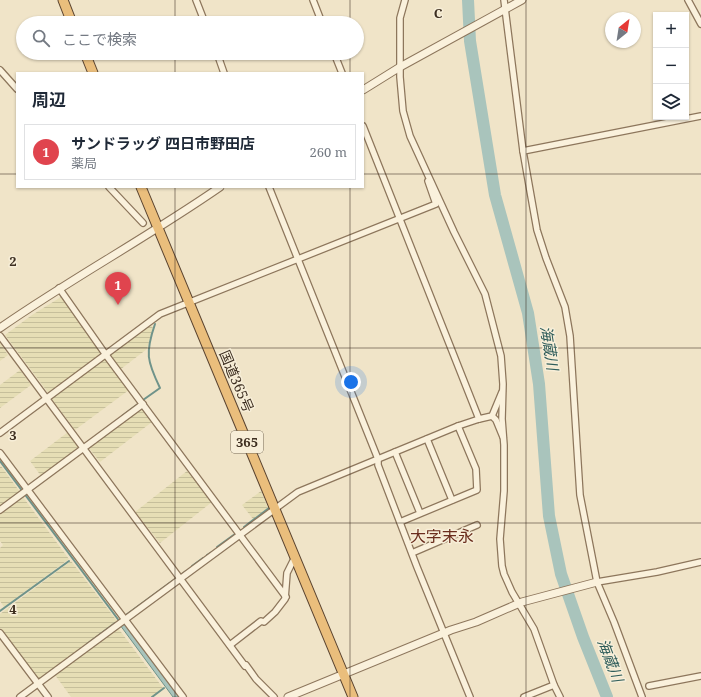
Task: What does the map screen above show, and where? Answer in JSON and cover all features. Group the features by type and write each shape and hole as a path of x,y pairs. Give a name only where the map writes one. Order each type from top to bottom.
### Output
{"highway":[{"path":"63,0 69,16"},
{"path":"88,60 93,72"},
{"name":"国道365号","path":"141,188 353,697"}],"street":[{"path":"196,0 202,16"},
{"path":"313,0 319,16"},
{"path":"405,0 400,18 400,67 403,111 410,136 454,232 485,294 501,356 503,388 502,419 504,439 504,491 501,528 501,554 504,574 534,629 554,685 560,697"},
{"path":"504,0 504,10 523,151 537,230 565,307 570,336 580,495 597,582 614,622 642,697"},
{"path":"364,89 400,67 522,0"},
{"path":"688,0 701,24"},
{"path":"219,60 224,72"},
{"path":"337,60 342,72"},
{"path":"0,70 16,88"},
{"path":"523,151 701,116"},
{"path":"364,129 479,419"},
{"path":"0,433 160,314 436,204 425,167"},
{"path":"110,188 143,224"},
{"path":"0,328 58,288 158,228 218,188"},
{"path":"270,188 378,459 378,465 400,522 470,697"},
{"path":"58,288 142,404 286,597"},
{"path":"0,336 230,645 256,679 274,697"},
{"path":"492,416 503,388"},
{"path":"0,510 84,449 142,404"},
{"path":"20,697 298,492 458,426 492,416"},
{"path":"492,416 496,420 504,439"},
{"path":"400,522 477,490 476,469 458,426"},
{"path":"427,439 452,500"},
{"path":"395,452 420,513"},
{"path":"0,453 183,697"},
{"path":"412,552 477,525"},
{"path":"230,645 261,621 264,622 275,612 286,597 287,573 295,557"},
{"path":"288,697 520,603 597,582 657,572 701,562"},
{"path":"1,637 48,697"},
{"path":"649,686 701,676"},
{"path":"524,697 554,685"}],"shaded area":[{"path":"61,297 103,354 49,394 5,335 32,315"},
{"path":"151,325 153,328 147,349 121,369 110,354"},
{"path":"0,343 8,355 0,361"},
{"path":"105,358 129,390 75,430 51,398"},
{"path":"20,370 31,385 0,408 0,385"},
{"path":"140,407 152,422 100,462 88,447"},
{"path":"68,432 79,447 41,476 30,461"},
{"path":"1,466 20,492 0,507 0,467"},
{"path":"187,471 212,502 160,543 135,512"},
{"path":"261,491 268,508 253,519 242,505"},
{"path":"23,497 69,559 4,607 0,601 0,548 3,545 0,541 0,514"},
{"path":"71,561 117,621 39,679 0,628 0,614"},
{"path":"118,628 163,688 151,697 71,697 55,675"}],"water":[{"path":"124,623 179,697 173,697 120,625"}],"waterway":[{"name":"海蔵川","path":"468,0 470,41 495,195 528,313 539,384 549,516 561,574 583,637 607,697"},
{"path":"143,400 160,388 152,371 149,357 150,342 155,324"},
{"path":"122,416 138,404"},
{"path":"0,461 120,622"},
{"path":"244,527 269,508"},
{"path":"217,547 235,534"},
{"path":"207,555 212,552"},
{"path":"192,566 203,558"},
{"path":"0,611 69,561"},
{"path":"182,574 186,571"},
{"path":"126,615 175,579"},
{"path":"87,644 115,623"},
{"path":"152,697 164,688"}],"place":[{"name":"サンドラッグ 四日市野田店","path":"118,305"}],"district":[{"name":"大字末永","path":"442,536"}]}
